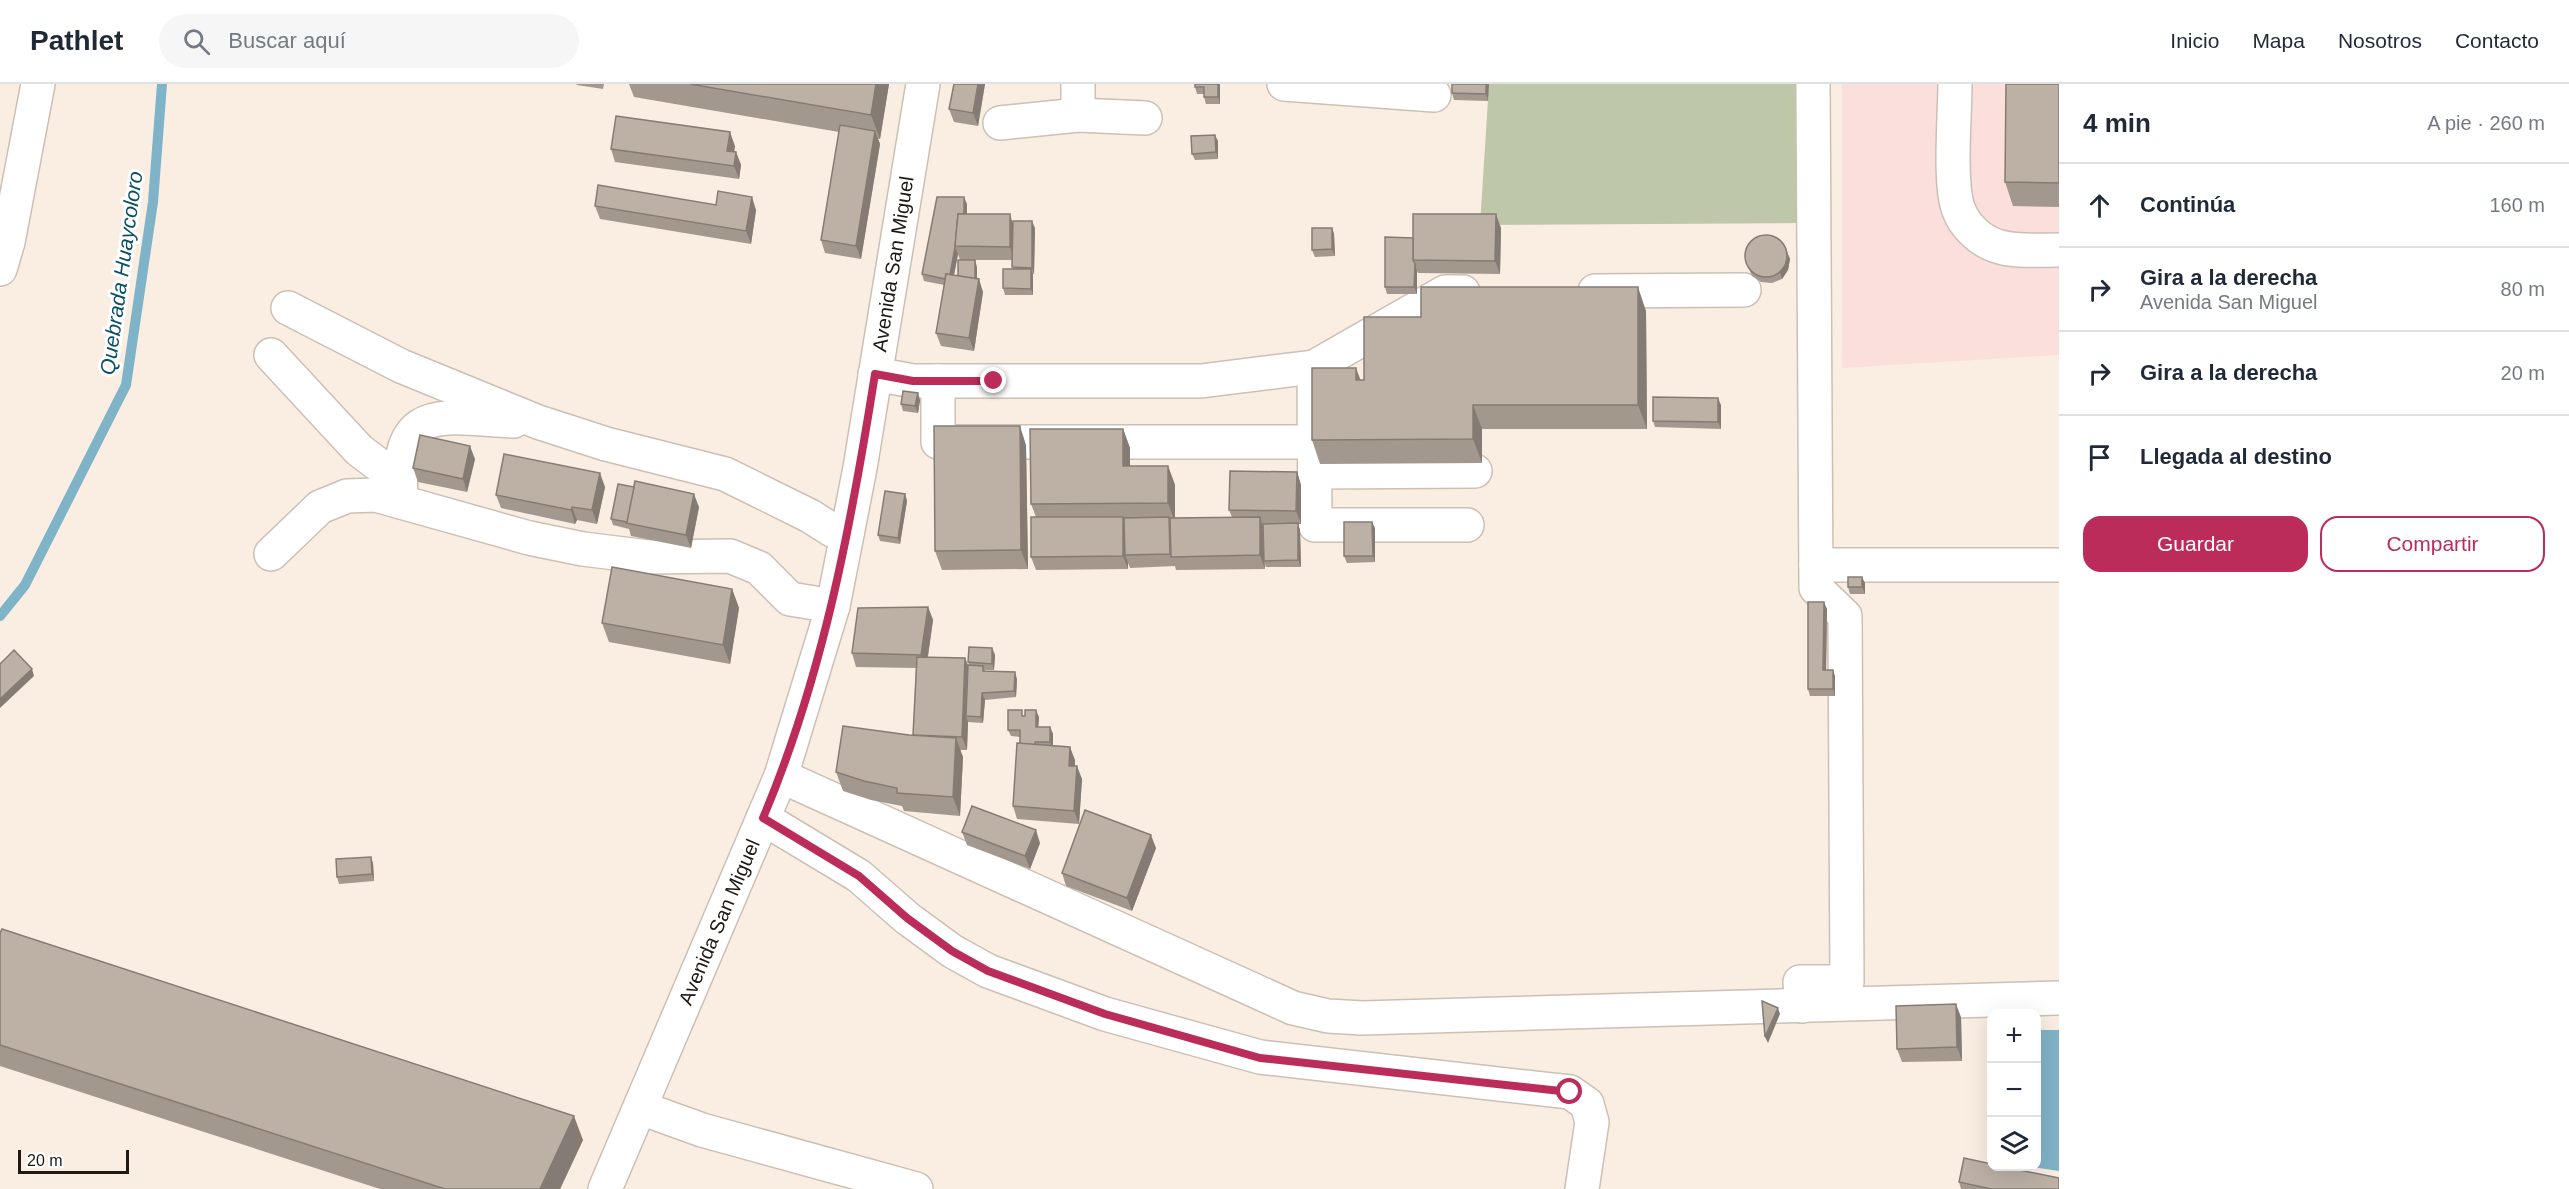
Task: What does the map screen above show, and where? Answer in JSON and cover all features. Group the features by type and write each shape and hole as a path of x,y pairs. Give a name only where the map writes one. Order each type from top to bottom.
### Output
{"street":[{"path":"0,269 8,242 38,84"},
{"name":"Avenida San Miguel","path":"605,1189 781,776 833,606 875,374 923,84"},
{"path":"1284,84 1434,95"},
{"path":"1802,1006 1800,982 1847,982 1845,616 1816,588 1814,84"},
{"path":"1955,84 1955,189 1958,208 1967,225 1981,239 1998,247 2059,250"},
{"path":"1000,123 1078,99 1145,118"},
{"path":"1565,291 1744,290"},
{"path":"875,374 913,381 1201,381 1314,367 1445,292 1493,291"},
{"path":"288,308 401,366 538,422 606,444 725,474 810,516 832,530 847,533"},
{"path":"271,355 400,491 529,538 583,549 648,557 730,556 759,568 790,599 833,606"},
{"path":"1314,367 1315,525 1467,525"},
{"path":"938,381 938,442 1314,457 1475,471"},
{"path":"400,491 404,446 417,427 438,417 538,422"},
{"path":"271,554 320,507 347,496 400,491"},
{"path":"1816,565 2059,565"},
{"path":"781,776 1293,1008 1328,1016 1362,1018 2059,998"},
{"path":"763,818 859,876 907,918 952,951 988,971 1105,1014 1260,1058 1570,1092 1587,1104 1592,1122 1582,1189"},
{"path":"641,1108 702,1130 916,1189"}],"shaded area":[{"path":"1842,84 2059,84 2059,355 1842,368"}],"green space":[{"path":"1489,84 1805,84 1806,223 1480,225"}],"water":[{"path":"2041,1030 2059,1030 2059,1171 2041,1168"}],"building":[{"path":"690,84 876,84 871,115"},
{"path":"954,84 978,84 973,113 949,109"},
{"path":"1195,84 1218,84 1218,97 1204,97 1204,87 1195,87"},
{"path":"1452,84 1486,84 1486,94 1452,93"},
{"path":"2006,84 2059,84 2059,183 2005,182"},
{"path":"616,116 730,132 727,151 736,152 734,166 611,149"},
{"path":"840,125 875,131 856,246 821,240"},
{"path":"1215,135 1216,152 1192,154 1191,136"},
{"path":"598,185 716,205 718,191 752,197 746,231 595,206"},
{"path":"937,197 964,197 964,214 958,214 950,275 946,274 945,279 922,274"},
{"path":"958,214 1010,214 1010,247 955,246"},
{"path":"1413,214 1496,214 1495,261 1413,260"},
{"path":"1013,221 1032,221 1032,268 1012,267"},
{"path":"1312,228 1332,228 1332,249 1312,250"},
{"path":"1766,235 1781,241 1787,256 1781,271 1766,277 1751,271 1745,256 1751,241"},
{"path":"1385,237 1413,238 1414,287 1385,287"},
{"path":"958,260 975,260 975,279 958,276"},
{"path":"1003,269 1031,269 1031,289 1003,288"},
{"path":"946,274 979,279 969,338 936,333"},
{"path":"1421,287 1638,287 1638,405 1473,405 1473,439 1312,440 1312,368 1356,368 1356,380 1364,380 1364,317 1421,317"},
{"path":"903,391 918,393 915,406 901,404"},
{"path":"1653,397 1718,398 1718,422 1653,421"},
{"path":"934,426 1020,426 1021,550 935,551"},
{"path":"1030,429 1123,429 1123,466 1168,466 1168,503 1031,504"},
{"path":"420,435 470,446 463,479 413,468"},
{"path":"504,454 600,473 592,510 572,507 571,510 496,495"},
{"path":"1230,471 1297,472 1296,511 1229,510"},
{"path":"635,481 694,494 686,535 626,523"},
{"path":"618,484 634,487 627,522 611,519"},
{"path":"885,491 905,494 898,538 878,535"},
{"path":"1031,517 1123,517 1123,556 1031,557"},
{"path":"1169,517 1170,554 1125,555 1124,518"},
{"path":"1260,517 1260,555 1171,557 1170,518"},
{"path":"1344,522 1372,522 1373,556 1344,556"},
{"path":"1298,523 1298,560 1264,561 1263,524"},
{"path":"612,567 732,589 723,645 602,623"},
{"path":"1848,577 1862,577 1862,587 1848,587"},
{"path":"1808,602 1824,602 1823,670 1833,670 1833,689 1808,689"},
{"path":"928,607 921,655 852,653 858,608"},
{"path":"969,647 992,648 992,664 968,662"},
{"path":"14,650 32,669 0,699 0,664"},
{"path":"917,657 965,658 962,737 913,735"},
{"path":"968,665 983,666 983,671 1015,672 1014,691 982,693 981,717 966,716"},
{"path":"1008,710 1022,710 1022,716 1025,716 1025,710 1036,710 1036,727 1050,727 1050,742 1035,742 1035,745 1020,744 1020,730 1008,730"},
{"path":"843,726 909,735 956,738 953,797 897,793 897,788 836,772"},
{"path":"1017,743 1070,747 1069,766 1077,766 1074,811 1013,806"},
{"path":"972,806 1036,830 1025,856 962,832"},
{"path":"1085,810 1151,835 1127,898 1062,873"},
{"path":"371,857 372,874 337,877 336,859"},
{"path":"2,929 574,1116 540,1189 445,1189 0,1045 0,933"},
{"path":"1762,1001 1778,1008 1765,1037"},
{"path":"1956,1004 1957,1047 1897,1049 1896,1006"},
{"path":"1964,1158 1987,1163 1987,1171 2024,1171 2059,1178 2059,1189 1991,1189 1959,1182"}],"waterway":[{"name":"Quebrada Huaycoloro","path":"0,616 25,585 126,385 153,202 162,84"}],"route":[{"path":"994,381 913,381 875,374 860,468 833,606 781,776 763,818 859,876 907,918 952,951 988,971 1105,1014 1260,1058 1570,1092"}]}
